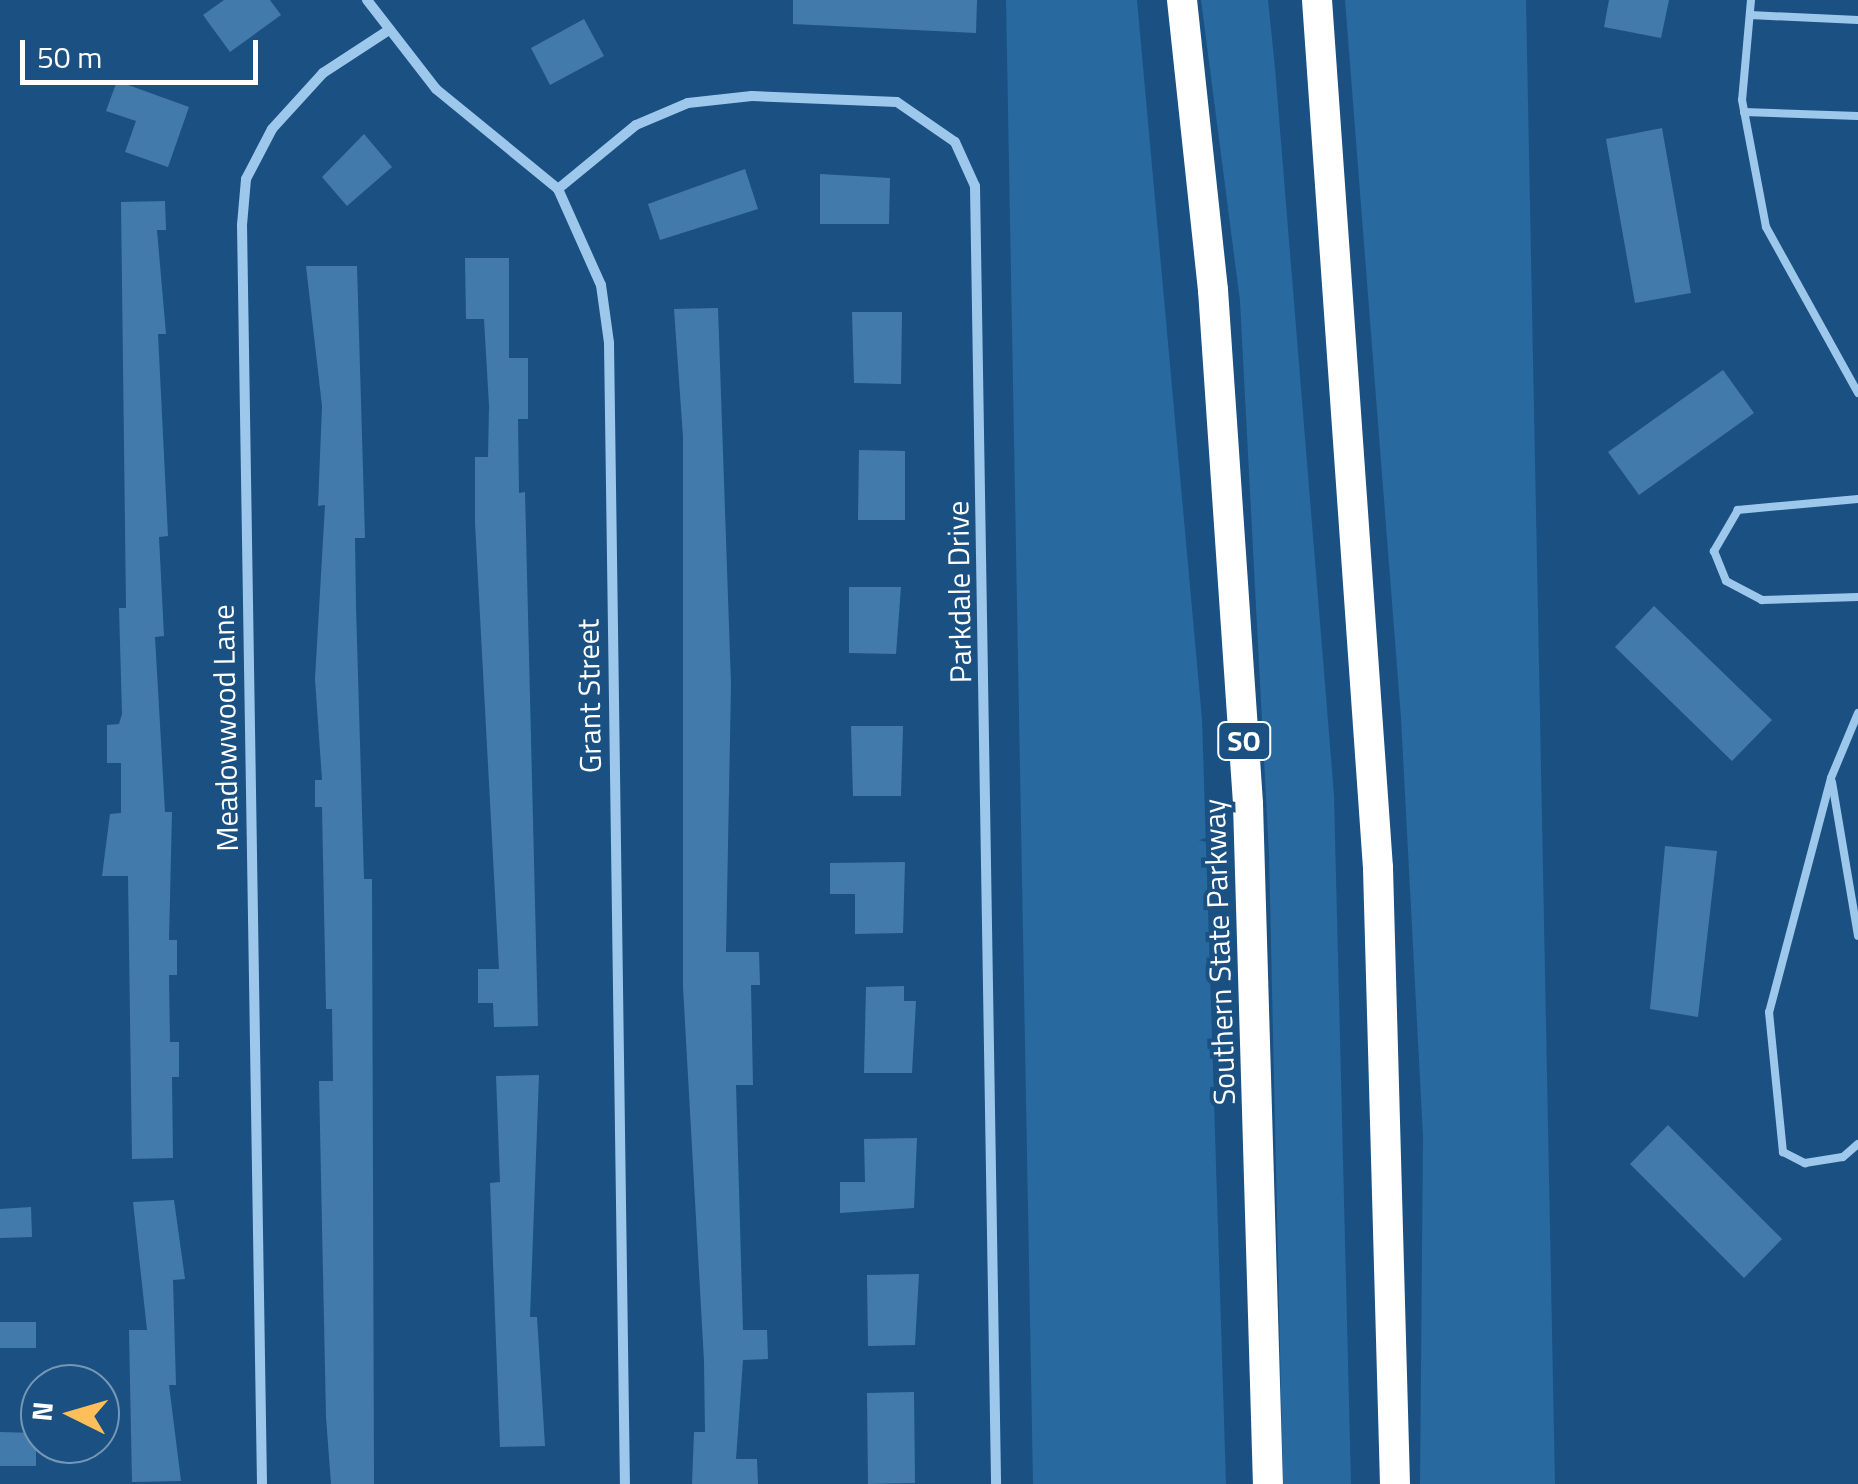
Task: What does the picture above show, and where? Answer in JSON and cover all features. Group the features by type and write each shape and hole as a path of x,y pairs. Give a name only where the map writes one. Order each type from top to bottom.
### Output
{"highway":[{"name":"Southern State Parkway","path":"1182,0 1212,290 1248,804 1268,1484"},
{"path":"1317,0 1376,830 1395,1484"}],"street":[{"name":"Grant Street","path":"367,0 386,32 436,89 558,189 601,284 609,343 625,1484"},
{"name":"Meadowwood Lane","path":"262,1484 244,194 272,129 323,73 386,32"},
{"name":"Parkdale Drive","path":"558,189 636,125 688,102 752,96 897,102 955,142 974,186 996,1484"}],"lane":[{"path":"1751,0 1744,112 1766,227 1858,393"},
{"path":"1750,15 1858,20"},
{"path":"1744,112 1858,116"},
{"path":"1858,499 1738,510 1714,551 1726,582 1762,600 1858,597"},
{"path":"1858,713 1831,778 1769,1012 1775,1134 1783,1152 1805,1163 1844,1157 1858,1144"},
{"path":"1831,778 1858,936"}],"shaded area":[{"path":"1006,0 1137,0 1202,719 1226,1484 1033,1484"},
{"path":"1201,0 1268,0 1275,68 1334,795 1351,1484 1283,1484 1269,855 1240,301"},
{"path":"1345,0 1526,0 1555,1484 1420,1484 1423,1137 1401,718"}],"building":[{"path":"224,0 270,0 281,15 230,52 203,15"},
{"path":"793,0 977,0 976,33 793,24"},
{"path":"1609,0 1669,0 1661,38 1604,27"},
{"path":"584,19 604,56 550,85 531,48"},
{"path":"117,81 189,107 168,167 125,152 136,121 106,111"},
{"path":"1662,128 1691,293 1635,303 1606,139"},
{"path":"364,134 392,167 347,206 322,177"},
{"path":"745,169 758,209 660,240 648,204"},
{"path":"820,174 890,178 889,224 820,224"},
{"path":"165,201 166,230 157,230 166,334 158,334 168,536 159,537 164,636 155,637 165,812 172,812 169,940 177,940 177,975 169,975 170,1042 179,1042 179,1077 172,1077 173,1158 132,1159 128,876 102,876 110,814 121,813 121,763 107,763 107,725 119,724 122,714 119,608 126,608 121,202"},
{"path":"465,258 509,258 509,358 528,358 528,419 518,419 519,493 525,492 538,1026 494,1027 493,1003 478,1003 478,969 499,969 475,523 475,457 488,457 489,406 484,319 466,319"},
{"path":"306,266 357,266 365,538 355,538 356,607 364,879 372,879 374,1484 331,1484 326,1417 319,1081 333,1081 332,1009 326,1009 322,807 315,807 315,780 322,780 315,679 325,505 318,506 322,406"},
{"path":"718,308 731,684 726,952 759,952 760,985 751,985 753,1085 736,1085 743,1330 767,1330 768,1359 743,1360 736,1459 757,1459 758,1484 692,1484 694,1432 705,1432 704,1361 683,987 683,437 674,309"},
{"path":"852,312 902,312 901,384 854,383"},
{"path":"1723,370 1754,413 1639,495 1608,452"},
{"path":"859,450 905,451 905,520 858,520"},
{"path":"849,587 901,587 896,654 849,653"},
{"path":"1654,606 1772,720 1732,761 1615,647"},
{"path":"851,726 903,726 901,796 853,796"},
{"path":"1665,846 1717,851 1698,1017 1650,1009"},
{"path":"905,862 903,933 855,934 855,894 830,894 830,863"},
{"path":"904,986 904,1001 916,1001 912,1073 864,1073 866,987"},
{"path":"539,1075 530,1317 537,1317 545,1446 500,1447 490,1183 500,1182 496,1076"},
{"path":"1668,1125 1782,1239 1744,1278 1630,1164"},
{"path":"917,1138 914,1208 840,1213 840,1182 865,1182 864,1139"},
{"path":"174,1200 185,1279 173,1280 176,1385 169,1385 181,1481 132,1482 129,1330 147,1330 133,1202"},
{"path":"31,1207 32,1237 0,1238 0,1209"},
{"path":"919,1274 915,1345 868,1346 867,1275"},
{"path":"0,1322 36,1322 36,1348 0,1348"},
{"path":"914,1392 915,1483 868,1484 867,1393"},
{"path":"0,1432 20,1433 20,1464 36,1466 0,1466"}]}
